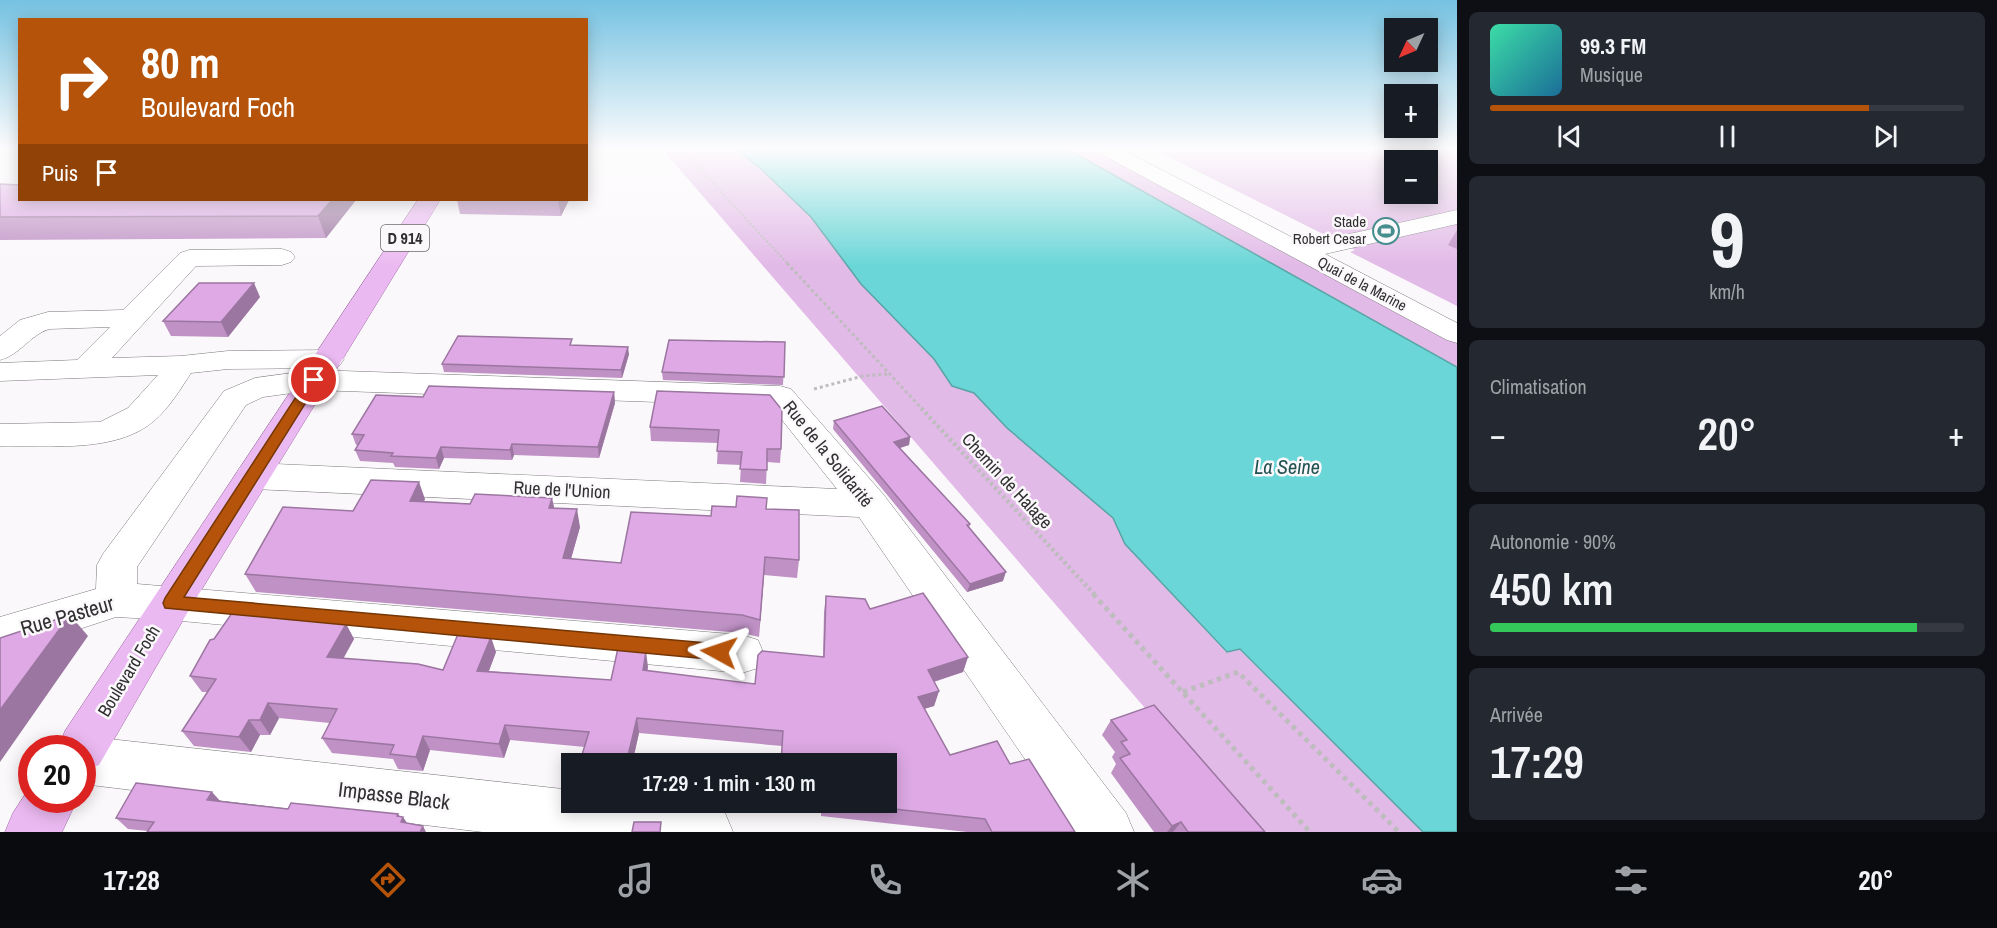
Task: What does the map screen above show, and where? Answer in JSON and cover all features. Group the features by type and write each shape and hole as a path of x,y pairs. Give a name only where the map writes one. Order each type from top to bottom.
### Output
{"main road":[{"name":"Boulevard Foch","path":"90,735 171,603 428,201"},
{"path":"32,832 43,813"}],"street":[{"name":"Quai de la Marine","path":"1182,189 1457,334"},
{"path":"1302,252 1457,217"},
{"path":"0,351 30,326 48,321 132,316 189,258 282,257"},
{"path":"85,369 126,327 129,321 126,318"},
{"path":"0,372 181,365 228,360 321,369"},
{"path":"0,435 102,434 114,430 145,413 181,365"},
{"path":"116,600 117,565 236,398 255,388 321,369"},
{"name":"Rue de la Solidarité","path":"321,369 780,396 870,504 1107,832"},
{"name":"Rue de l'Union","path":"253,476 870,504"},
{"name":"Rue Pasteur","path":"0,636 116,600 742,654"},
{"name":"Impasse Black","path":"96,762 706,832"}],"path":[{"name":"Chemin de Halage","path":"718,189 1310,832"},
{"path":"819,388 863,376 890,374"},
{"path":"1183,692 1238,672 1399,832"}],"shaded area":[{"path":"697,189 782,189 811,217 861,284 934,359 952,386 974,393 1007,428 1113,518 1125,544 1226,652 1239,649 1423,832 1252,832"},
{"path":"1138,189 1171,189 1457,343 1457,367"},
{"path":"1233,189 1384,189 1384,204 1438,204 1438,189 1457,189 1457,306 1350,252 1355,250"}],"water":[{"name":"La Seine","path":"782,189 1138,189 1457,367 1457,832 1423,832 1240,649 1227,652 1125,544 1113,518 1007,428 974,393 952,386 934,359 861,284 811,217"}],"building":[{"path":"0,189 18,189 18,201 331,201 318,216 0,217"},
{"path":"199,283 254,283 221,322 163,321"},
{"path":"458,336 572,339 570,345 628,347 621,370 442,364"},
{"path":"669,340 785,342 784,377 662,372"},
{"path":"429,386 614,392 598,447 512,444 510,450 441,447 436,458 391,456 393,453 355,450 364,435 352,434 376,395 423,397"},
{"path":"657,391 770,395 782,410 781,449 767,449 767,470 740,469 742,452 717,451 719,430 650,427"},
{"path":"882,406 910,437 894,442 970,524 967,525 1006,572 970,584 834,421"},
{"path":"371,480 419,482 410,501 470,504 475,494 552,498 549,508 577,509 563,558 621,563 631,512 711,516 712,506 736,507 737,496 767,498 766,509 799,510 799,560 765,557 760,620 742,615 245,574 283,507 353,511"},
{"path":"923,593 968,657 928,670 939,691 918,697 950,755 997,741 1010,764 1029,759 1075,832 992,832 985,819 897,809 897,753 782,753 783,731 637,718 629,753 583,753 589,732 505,725 499,744 423,736 416,757 390,754 394,745 322,738 337,709 268,703 260,720 249,720 239,737 182,731 216,679 190,676 210,640 214,639 232,613 346,624 327,657 418,664 443,670 458,634 491,637 477,671 611,680 618,648 646,651 643,670 755,684 758,655 762,651 824,657 826,596 865,599 870,609"},
{"path":"70,615 0,710 0,638"},
{"path":"1154,705 1265,832 1188,832 1181,822 1172,826 1120,758 1130,754 1121,742 1127,740 1111,720"},
{"path":"136,783 212,792 207,800 288,809 291,803 398,814 397,816 403,817 401,822 423,826 420,832 147,832 154,822 116,818"},
{"path":"634,822 661,822 660,832 632,832"}],"place":[{"name":"Stade Robert Cesar","path":"1386,231"}],"route":[{"path":"314,380 171,603 719,652"}]}
